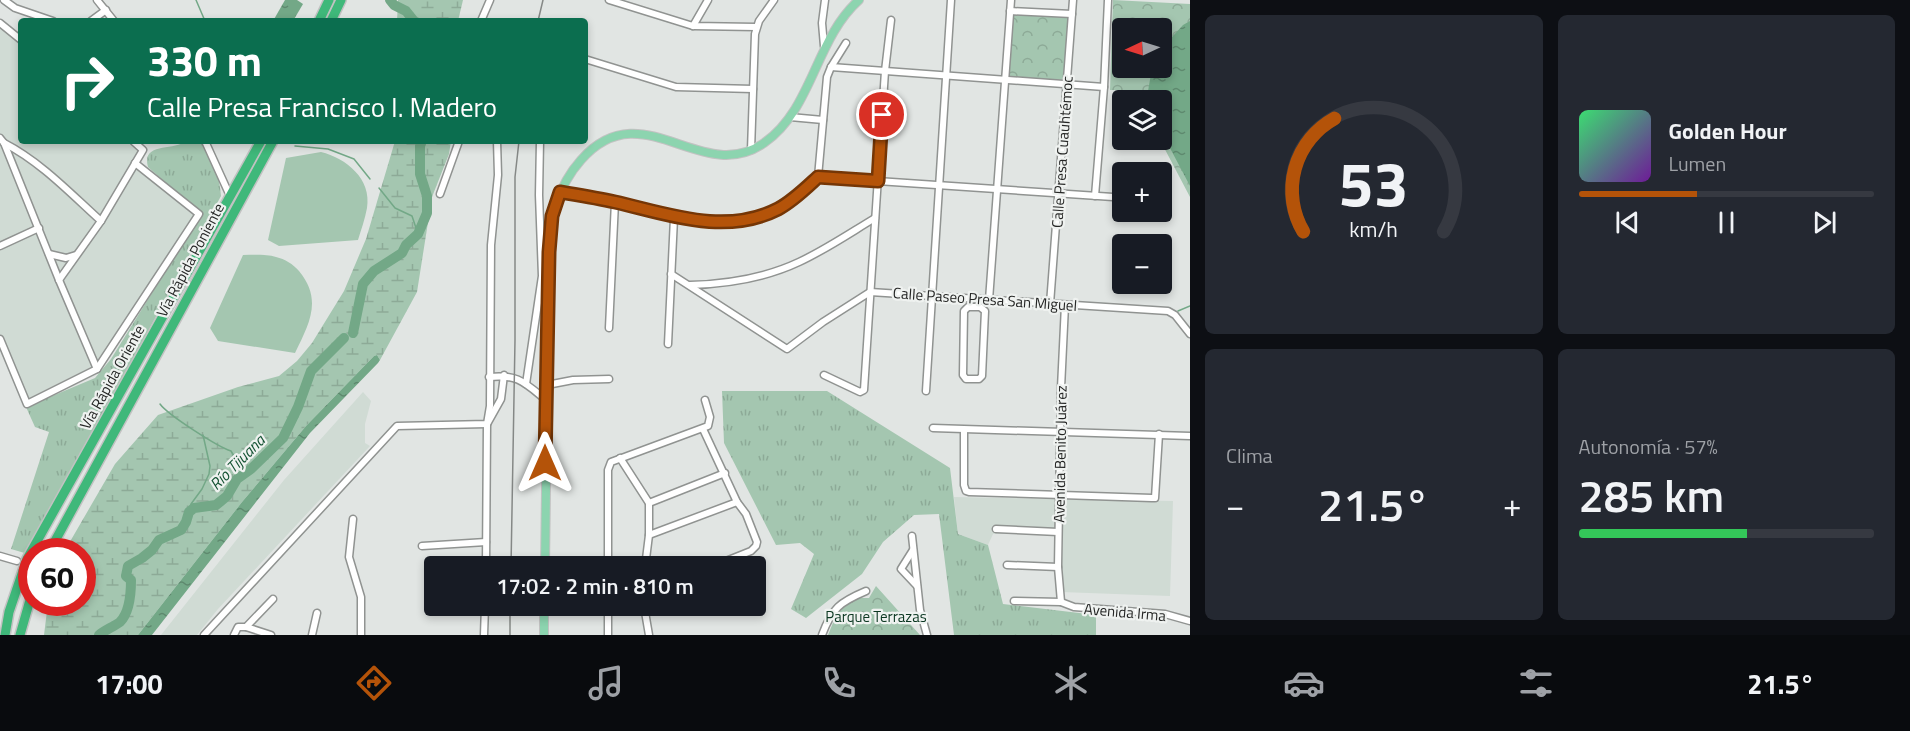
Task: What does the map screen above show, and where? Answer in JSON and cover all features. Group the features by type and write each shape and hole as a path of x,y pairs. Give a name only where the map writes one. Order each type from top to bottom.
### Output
{"highway":[{"path":"320,18 329,0"},
{"path":"332,18 341,0"},
{"name":"Vía Rápida Oriente","path":"5,635 9,612 27,559 259,144"},
{"name":"Vía Rápida Poniente","path":"57,538 271,144"},
{"path":"0,625 17,574 17,561"},
{"path":"20,635 25,616"}],"main road":[{"path":"544,556 547,385 545,276 550,228 560,192 573,170 586,155 601,143 617,135 648,134 713,154 751,150 772,136 790,117 824,46 859,0"},
{"path":"544,616 544,635"}],"street":[{"path":"4,0 15,8 44,18"},
{"path":"97,0 112,18"},
{"path":"482,18 490,0"},
{"path":"609,0 693,26 756,27"},
{"path":"633,8 637,0"},
{"path":"693,26 708,0"},
{"path":"751,150 756,27 774,0"},
{"path":"824,46 822,23 825,0"},
{"path":"926,391 951,0"},
{"path":"989,300 1011,0"},
{"name":"Calle Presa Cuauhtémoc","path":"1050,304 1073,0"},
{"path":"1095,196 1108,0"},
{"path":"95,18 106,10"},
{"path":"1010,11 1072,14"},
{"path":"824,375 860,392 864,390 885,71 891,20"},
{"path":"0,23 18,38"},
{"path":"818,177 827,77 846,43"},
{"path":"588,60 676,87 753,89"},
{"path":"831,68 1104,87"},
{"path":"790,117 823,120"},
{"path":"2,141 45,171 101,220"},
{"path":"2,141 97,369"},
{"path":"59,280 101,220 143,150 136,144"},
{"path":"206,144 230,196"},
{"path":"440,194 458,144"},
{"path":"486,556 491,245 498,175 497,144"},
{"path":"526,384 545,276 538,184 540,144"},
{"path":"0,339 27,404 97,369 198,214 135,163"},
{"path":"560,192 615,202 674,218 716,222 753,219 779,209 818,177 1112,197"},
{"path":"609,328 615,202"},
{"path":"668,344 674,218"},
{"path":"689,285 753,278 797,263 875,218"},
{"path":"0,246 39,228"},
{"path":"49,254 66,258 76,255"},
{"path":"671,274 787,349 823,322 870,292"},
{"name":"Calle Paseo Presa San Miguel","path":"870,292 1168,311 1175,315 1190,334"},
{"path":"975,307 976,299"},
{"name":"Avenida Benito Juárez","path":"1061,602 1058,532 1065,305"},
{"path":"967,307 975,307 984,308 985,314 982,376 979,379 966,379 963,375 964,311 967,307"},
{"path":"489,377 504,375 514,377 546,400"},
{"path":"487,424 501,399 504,375"},
{"path":"547,385 573,380 609,379"},
{"path":"608,556 608,470 611,462 703,429 710,422 705,400"},
{"path":"204,635 397,426 487,424"},
{"path":"933,428 1190,436"},
{"path":"703,429 737,502 746,514 757,542 751,551 738,556"},
{"path":"964,430 964,485 966,491 1155,498 1159,434"},
{"path":"620,458 649,503 646,556"},
{"path":"649,503 725,473"},
{"path":"649,535 737,502"},
{"path":"353,519 349,557 361,597 360,635"},
{"path":"996,529 1058,532"},
{"path":"912,536 921,617 927,635"},
{"path":"422,546 486,542"},
{"path":"913,550 902,569 917,586"},
{"path":"0,556 17,561"},
{"path":"1007,565 1058,567"},
{"path":"822,635 836,607 866,591"},
{"path":"246,627 273,599"},
{"name":"Avenida Irma","path":"1014,601 1061,602 1074,607 1165,614 1190,621"},
{"path":"312,635 317,613"},
{"path":"484,635 485,616"},
{"path":"608,616 608,635"},
{"path":"646,616 649,635"},
{"path":"234,635 238,627 246,627 271,635"}],"shaded area":[{"path":"0,23 18,38 18,144 136,144 143,150 135,162 199,214 97,369 27,404 0,339"},
{"path":"363,392 371,401 365,424 365,443 370,446 218,609 197,635 161,635 284,480"},
{"path":"954,497 1173,501 1170,596 1061,592 1063,531 993,534 988,545 958,534"}],"green space":[{"path":"398,0 463,0 459,18 397,18"},
{"path":"1113,0 1190,4 1190,197 1165,150 1172,150 1172,90 1110,90 1112,30 1112,78 1172,78 1172,18 1112,18"},
{"path":"1012,13 1070,16 1065,80 1007,77"},
{"path":"181,144 203,144 215,167 221,196 37,538 18,538 18,551 11,549 49,432 35,427 26,407 95,378 111,359 201,214 148,167 147,159 154,150"},
{"path":"394,144 451,144 449,154 432,197 417,292 380,360 377,355 374,356 306,426 242,502 138,635 44,635 46,616 96,616 96,538 72,538 115,464 158,415 238,387 279,376 297,361 312,343 344,291 366,239"},
{"path":"321,152 348,165 361,179 365,188 367,208 358,240 279,246 268,240 286,158"},
{"path":"243,255 268,255 283,259 297,268 306,282 312,302 311,312 295,353 218,341 210,328"},
{"path":"722,391 827,391 950,468 958,534 988,545 1003,604 1096,615 1096,635 954,635 939,514 914,515 883,542 862,574 806,618 791,609 814,554 800,543 776,545 724,443"},
{"name":"Parque Terrazas","path":"876,586 920,635 828,635 837,613 856,598 869,598"}],"water":[{"path":"285,0 297,0 303,4 295,18 275,18"},
{"path":"1190,21 1190,186 1171,150 1172,90 1148,90 1150,78 1172,78 1172,37"},
{"path":"377,355 380,360 378,363 310,433 152,635 138,635 242,502 306,426"}],"waterway":[{"path":"196,0 204,18"},
{"name":"Río Tijuana","path":"390,0 412,18"},
{"name":"Río Tijuana","path":"353,333 363,284 374,271 402,253 406,245 418,234 427,213 427,196 420,174 421,144"},
{"path":"295,146 328,149 354,159 370,179"},
{"path":"379,188 395,208 412,216 418,234"},
{"path":"1178,311 1190,306"},
{"name":"Río Tijuana","path":"99,635 120,622 126,613 131,585 131,580 126,576 128,566 152,550 159,540 181,530 189,512 194,508 216,505 221,501 227,496 237,479 251,469 283,438 298,407 311,371 344,338"},
{"path":"160,404 194,430 231,451 238,463 237,479"},
{"path":"189,512 191,504 209,474 210,466 203,435"}],"railway":[{"path":"539,18 543,0"},
{"path":"511,556 515,177 519,144"},
{"path":"510,616 510,635"}],"route":[{"path":"545,463 550,228 560,192 615,202 674,218 716,222 753,219 779,209 818,177 878,181 882,115"}]}
